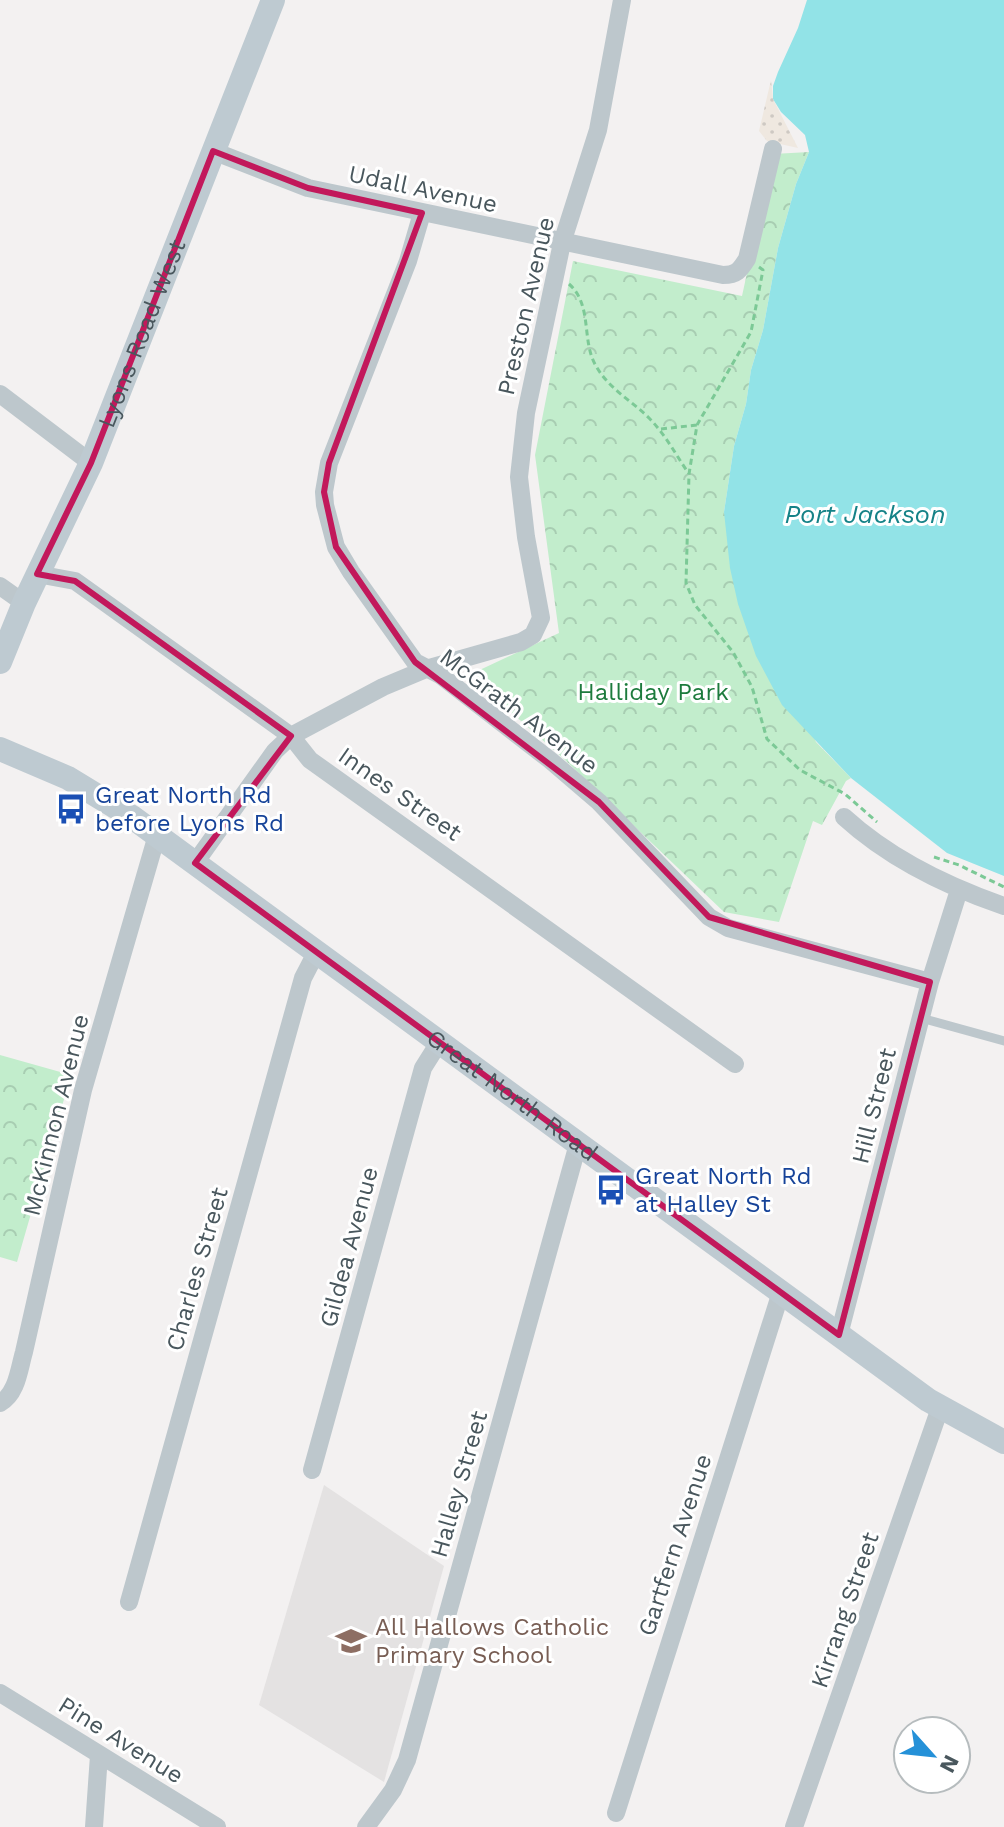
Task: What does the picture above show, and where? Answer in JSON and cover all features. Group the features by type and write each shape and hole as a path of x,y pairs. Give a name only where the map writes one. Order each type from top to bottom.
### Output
{"main road":[{"name":"Lyons Road West","path":"0,662 6,632 24,603 91,463 273,0"},
{"name":"Great North Road","path":"0,749 68,778 157,835 940,1408 1004,1442"},
{"name":"Great North Road","path":"0,766 58,792 102,800"}],"street":[{"name":"Preston Avenue","path":"426,669 521,642 533,635 538,626 541,609 526,537 519,477 526,413 562,243 598,130 622,0"},
{"path":"747,259 773,149"},
{"name":"Udall Avenue","path":"213,151 308,188 562,243 723,275 740,271 747,259"},
{"name":"McGrath Avenue","path":"422,213 408,261 329,463 324,492 330,530 351,572 415,662 440,675 599,802 709,917 728,928 930,982"},
{"path":"0,394 91,463"},
{"name":"Innes Street","path":"37,574 75,581 291,736 310,760 735,1064"},
{"path":"0,586 24,603"},
{"path":"195,863 275,751 291,736 383,687 426,669"},
{"path":"844,817 860,832 918,870 959,890 1004,906"},
{"name":"McKinnon Avenue","path":"0,1403 13,1391 24,1352 83,1090 157,835"},
{"name":"Hill Street","path":"839,1335 930,982 959,890"},
{"name":"Charles Street","path":"129,1602 303,978 317,951"},
{"name":"Gildea Avenue","path":"312,1470 423,1068 440,1041"},
{"name":"Halley Street","path":"366,1827 393,1790 407,1760 578,1144"},
{"name":"Gartfern Avenue","path":"616,1813 781,1292"},
{"name":"Kirrang Street","path":"794,1827 940,1408"},
{"name":"Pine Avenue","path":"0,1693 217,1827"},
{"path":"94,1827 99,1755"}],"lane":[{"path":"921,1018 1004,1041"}],"path":[{"path":"747,259 763,270 751,332 697,425 689,474 686,583 695,605 733,652 752,687 767,739 800,770 845,794 878,823"},
{"path":"557,274 577,291 594,363 616,392 659,429 689,474"},
{"path":"659,429 697,425"},
{"path":"925,855 959,865 1004,887"}],"highlighted area":[{"path":"213,151 308,188 422,213 329,463 324,492 336,547 415,662 599,802 709,917 930,982 839,1335 195,863 291,736 75,581 37,574 91,463"}],"shaded area":[{"name":"All Hallows Catholic Primary School","path":"324,1485 444,1566 384,1782 259,1705"}],"green space":[{"name":"Halliday Park","path":"809,152 796,184 778,248 763,330 734,446 724,512 816,742 851,778 846,781 822,825 813,821 779,922 724,912 564,759 469,675 559,633 535,455 573,261 742,296 773,154"},
{"path":"0,1055 71,1075 17,1262 0,1257"}],"sand":[{"path":"771,80 773,99 798,148 767,141 759,131"}],"water":[{"name":"Port Jackson","path":"807,0 1004,0 1004,876 947,853 851,778 782,705 756,656 738,604 730,568 724,512 734,446 763,330 778,248 796,184 809,152 805,135 781,112 773,99 773,86"}],"place":[{"name":"Great North Rd before Lyons Rd","path":"71,809"},
{"name":"Great North Rd at Halley St","path":"611,1190"},
{"name":"All Hallows Catholic Primary School","path":"351,1641"}]}
